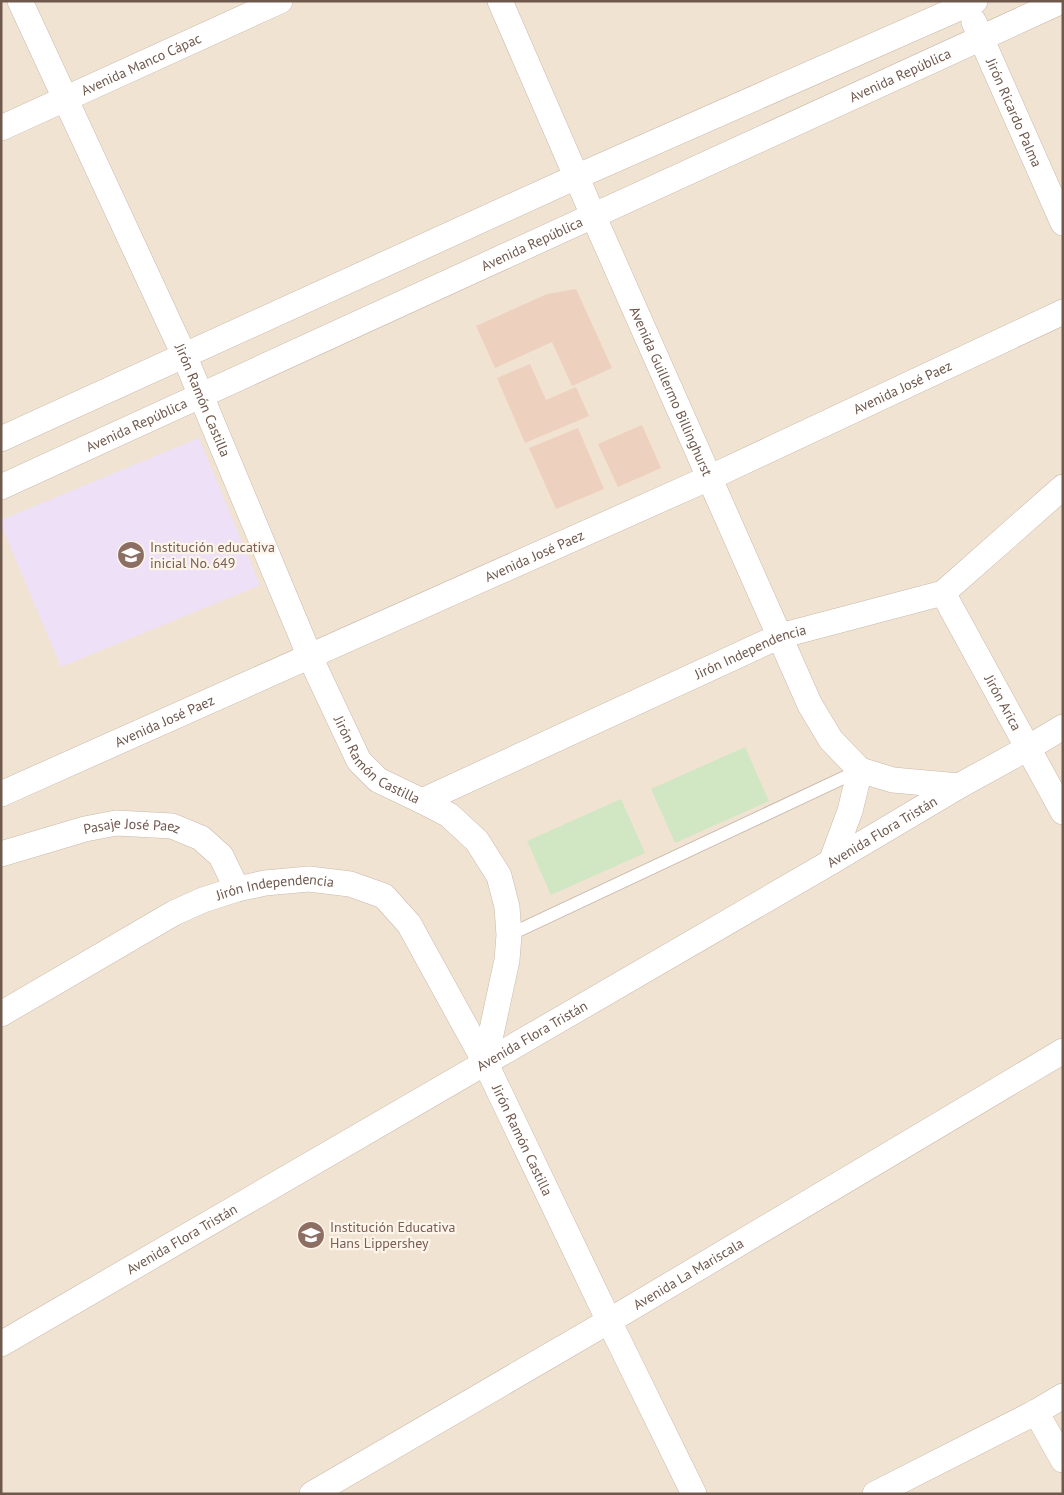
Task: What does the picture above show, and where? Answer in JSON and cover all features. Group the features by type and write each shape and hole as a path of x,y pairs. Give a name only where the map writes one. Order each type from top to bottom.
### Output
{"street":[{"name":"Jirón Ramón Castilla","path":"20,1 184,355 310,657 359,761 378,780 449,815 477,841 499,876 507,907 509,935 507,960 485,1062 694,1494"},
{"name":"Avenida Manco Cápac","path":"1,128 280,1"},
{"name":"Avenida Guillermo Billinghurst","path":"500,1 810,705 831,740 860,770 892,780 959,786"},
{"name":"Avenida República","path":"1,487 1062,1"},
{"path":"1,439 576,177 969,3"},
{"name":"Jirón Ricardo Palma","path":"969,3 981,37 1063,223"},
{"name":"Avenida José Paez","path":"1,794 709,478 1063,312"},
{"name":"Jirón Independencia","path":"422,801 780,636 943,593 1063,488"},
{"name":"Jirón Arica","path":"943,593 1063,812"},
{"name":"Avenida Flora Tristán","path":"1,1344 1063,726"},
{"path":"831,862 850,811 860,770"},
{"name":"Pasaje José Paez","path":"1,854 85,829 116,823 172,826 201,838 221,856 237,889"},
{"name":"Jirón Independencia","path":"1,1014 174,913 203,900 237,889 265,883 308,879 350,884 384,896 409,924 485,1062"},
{"name":"Avenida La Mariscala","path":"312,1494 609,1321 1063,1051"},
{"path":"874,1494 1036,1412 1063,1396"},
{"path":"1036,1412 1063,1460"}],"lane":[{"path":"509,935 860,770"}],"shaded area":[{"path":"1,1 1063,1 1063,1494 1,1494"},
{"name":"Institución educativa inicial No. 649","path":"199,438 260,585 61,667 1,525 1,520"}],"green space":[{"path":"745,747 769,801 675,843 651,789"},
{"path":"621,799 645,853 551,895 527,841"}],"building":[{"path":"576,289 612,368 572,386 552,342 495,368 476,326 547,294"},
{"path":"530,364 546,400 576,387 589,416 525,443 497,378"},
{"path":"642,425 661,468 618,487 598,444"},
{"path":"578,428 604,489 556,509 529,448"}],"place":[{"name":"Institución educativa inicial No. 649","path":"131,555"},
{"name":"Institución Educativa Hans Lippershey","path":"311,1235"}]}
